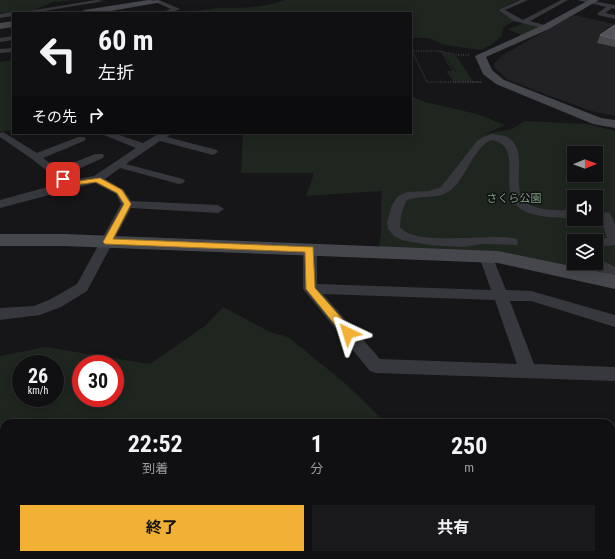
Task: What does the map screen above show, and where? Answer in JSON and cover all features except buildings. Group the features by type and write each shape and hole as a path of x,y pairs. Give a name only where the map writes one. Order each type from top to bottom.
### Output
{"street":[{"path":"98,12 113,11 158,0 177,10 168,12"},
{"path":"525,0 501,10 516,20 546,27"},
{"path":"524,22 565,0"},
{"path":"33,12 101,1"},
{"path":"614,6 589,1 546,27 480,56 488,77 598,121 615,124"},
{"path":"614,6 600,14 615,16"},
{"path":"0,16 12,14"},
{"path":"0,26 12,24"},
{"path":"0,40 12,38"},
{"path":"0,51 12,50"},
{"path":"107,134 144,146"},
{"path":"3,135 36,157 70,184"},
{"path":"0,204 70,184 97,179 144,146 163,135 213,152"},
{"path":"512,242 487,240 470,243 443,242 400,236 395,231 393,222 395,210 403,196 414,194 431,195 445,188 459,174 470,156 484,139 495,137 508,143 512,150 515,168 516,198 520,204 533,210 567,213"},
{"path":"36,157 81,139"},
{"path":"57,174 99,156"},
{"path":"119,165 179,181"},
{"path":"97,179 120,192 127,204"},
{"path":"127,204 218,209"},
{"path":"0,314 34,311 56,303 82,287 108,242 127,204"},
{"path":"603,242 615,241 606,215"},
{"path":"0,240 108,242 486,256 498,257 615,282"},
{"path":"310,249 310,289 376,366 615,374"},
{"path":"486,256 528,371"},
{"path":"603,267 615,272"},
{"path":"310,289 531,296 615,321"}],"path":[{"path":"412,51 440,51 458,55 475,56 488,77 455,82 427,82 412,51"},
{"path":"440,51 454,72 448,72 455,82"}],"shaded area":[{"path":"574,15 615,24 615,116 591,111 507,79 495,68 494,64 501,56"}],"green space":[{"path":"0,0 76,0 53,2 29,12 12,12 12,16 3,12 0,13"},
{"path":"284,0 518,0 497,10 515,21 503,27 502,36 491,45 481,50 444,45 429,38 412,38 412,12 190,12 218,8 260,6"},
{"path":"525,23 543,27 525,37 508,29"},
{"path":"443,52 456,56 473,81 455,81 450,73 456,72"},
{"path":"12,60 12,130 0,132 0,62"},
{"name":"さくら公園","path":"412,96 425,102 477,114 505,125 485,134 512,129 525,121 587,124 615,131 615,281 578,272 379,249 381,235 382,191 306,196 314,173 241,173 243,134 412,134"},
{"path":"223,307 270,332 288,337 346,384 382,419 0,419 0,356 45,347 94,355 72,355 72,407 124,407 124,360 150,364 206,325"}],"route":[{"path":"63,179 70,184 97,179 120,192 127,204 108,242 310,249 310,289 348,333"}]}
